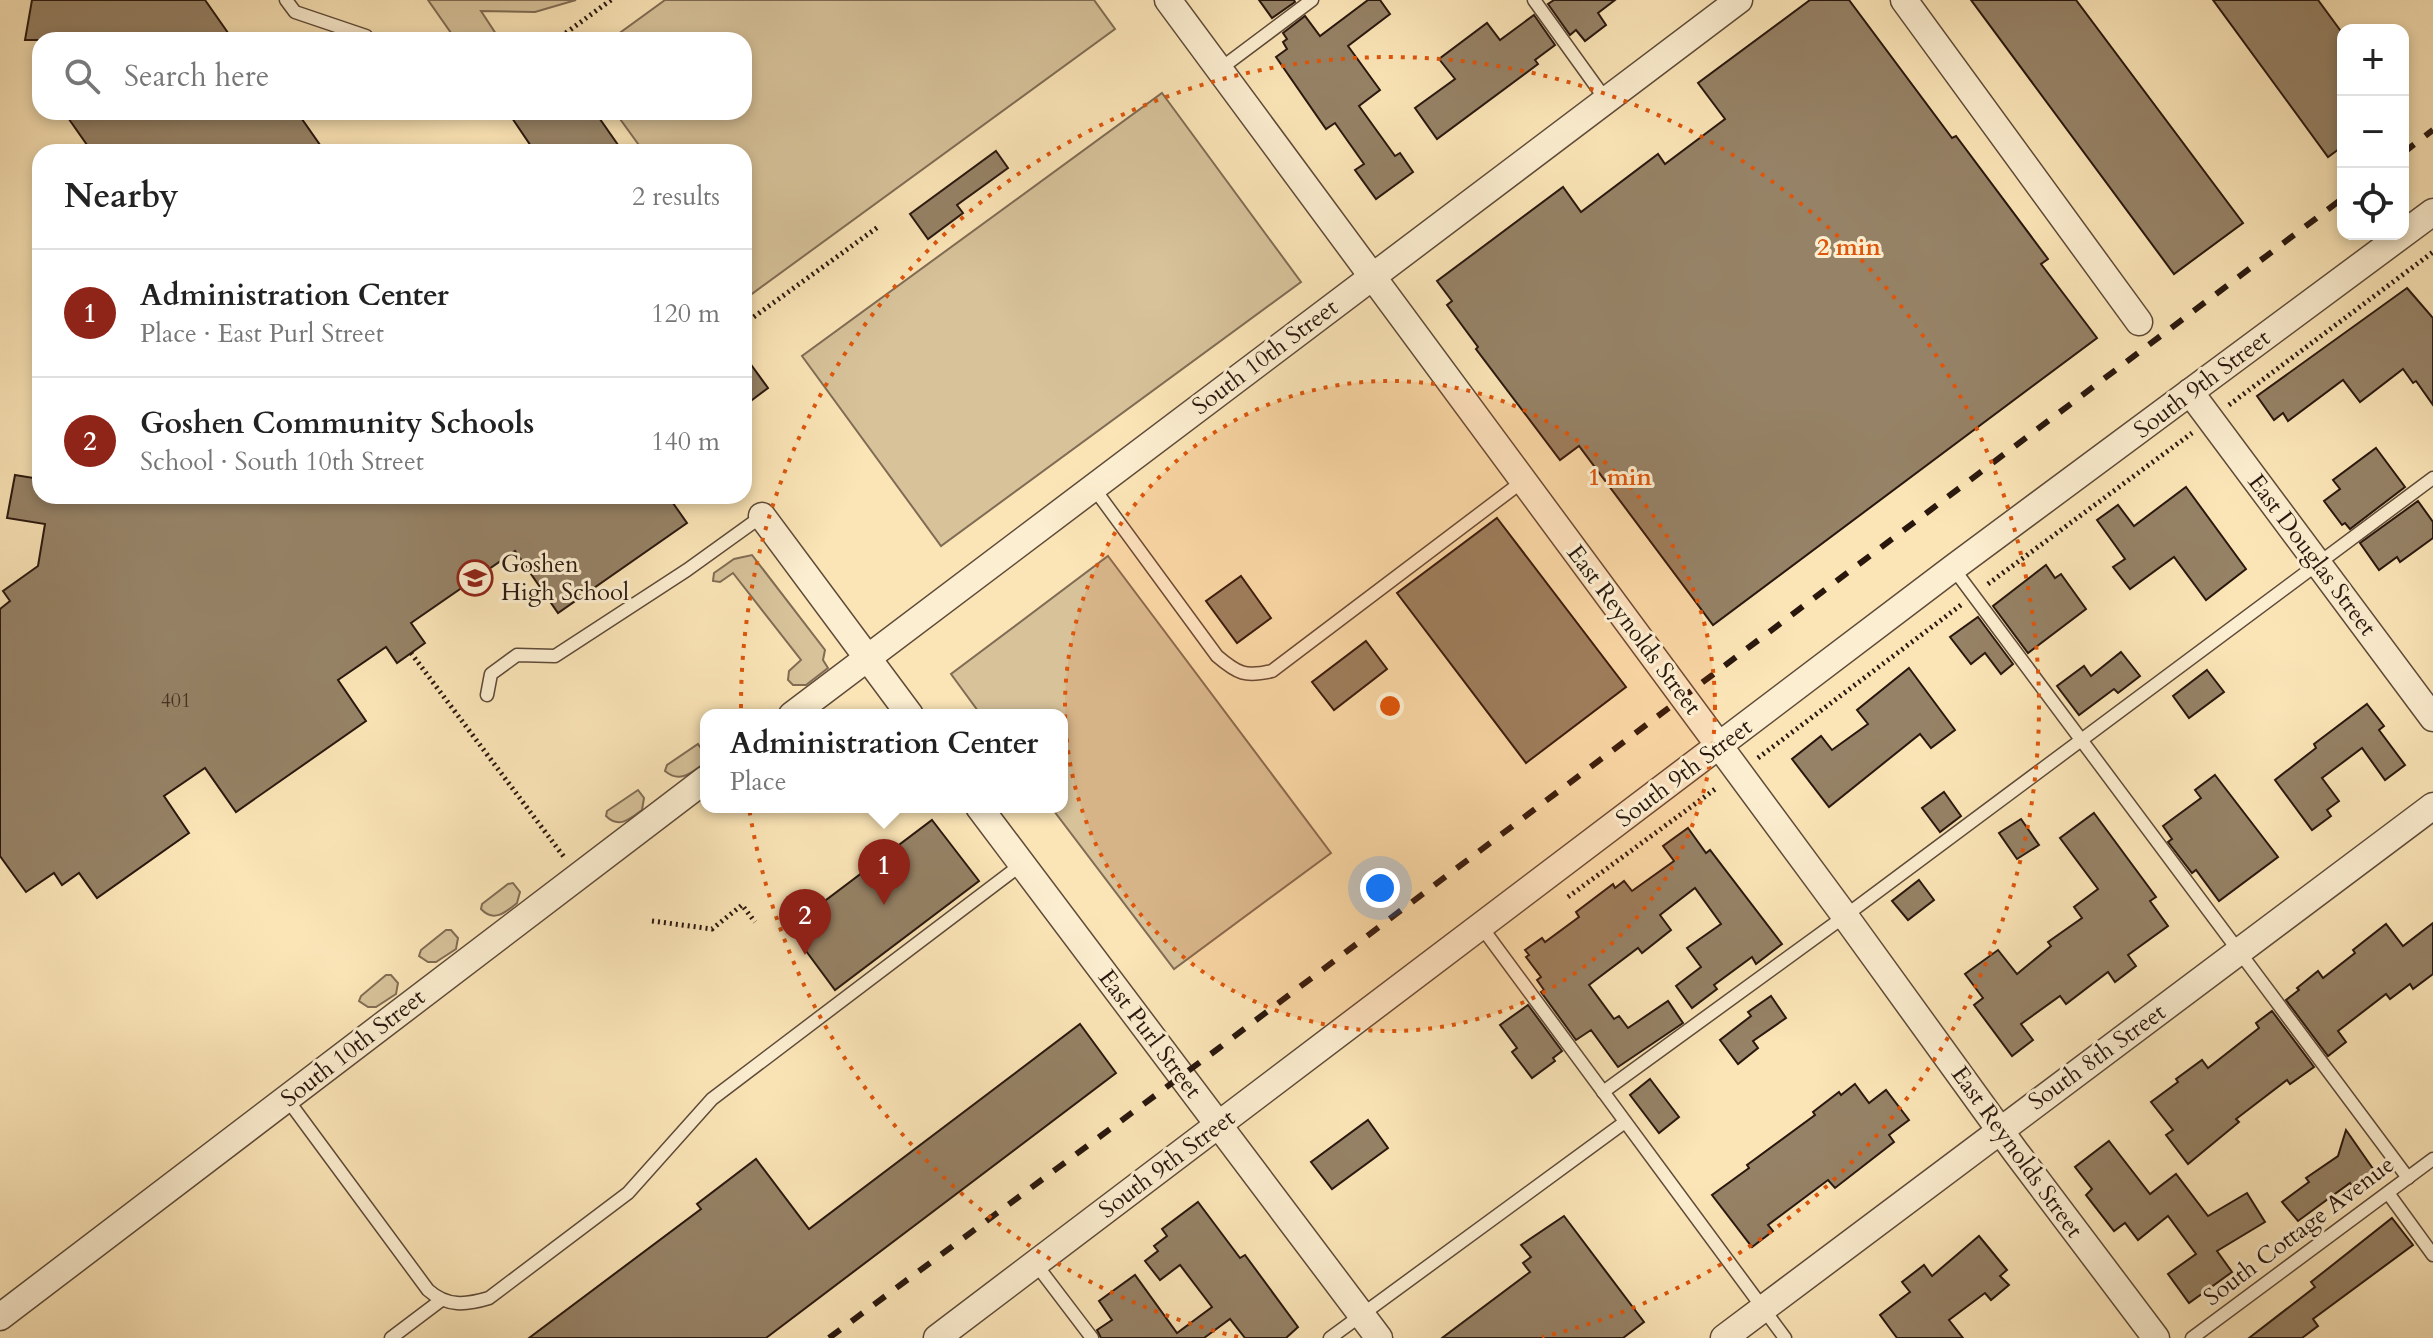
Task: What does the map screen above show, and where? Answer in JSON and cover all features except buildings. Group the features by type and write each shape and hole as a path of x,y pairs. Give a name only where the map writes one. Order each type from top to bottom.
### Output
{"street":[{"name":"East Reynolds Street","path":"1168,0 2156,1338"},
{"name":"South 10th Street","path":"800,709 1739,0"},
{"path":"1904,0 2139,322"},
{"name":"South 9th Street","path":"937,1338 1953,568 2433,212"},
{"name":"East Douglas Street","path":"2190,392 2433,718"},
{"path":"762,516 905,709"},
{"name":"South 10th Street","path":"0,1317 700,784"},
{"name":"South 8th Street","path":"1724,1338 2433,806"},
{"name":"East Purl Street","path":"984,813 1379,1338"}],"lane":[{"path":"286,0 295,12 354,32"},
{"path":"1220,69 1312,0"},
{"path":"1534,0 1606,100"},
{"path":"1603,1092 1845,916 2433,478"},
{"path":"1093,487 1217,656 1234,670 1252,675 1272,671 1523,481"},
{"path":"487,695 491,674 517,655 555,656 687,570 762,516"},
{"path":"1953,568 2408,1178"},
{"path":"287,1099 417,1277 440,1301 467,1305 489,1298 628,1193 712,1099 1022,864"},
{"path":"1480,925 1785,1338"},
{"path":"1330,1338 1625,1122"},
{"name":"South Cottage Avenue","path":"2192,1338 2433,1159"},
{"path":"2388,1193 2433,1255"},
{"path":"1035,1263 1092,1338"},
{"path":"391,1338 440,1301"}],"path":[{"path":"567,32 611,0"},
{"path":"752,318 878,227"},
{"path":"1560,902 1739,772 2433,252"},
{"path":"411,653 578,876"},
{"path":"652,921 712,929 742,905 755,922"}],"shaded area":[{"path":"428,0 576,0 535,12 481,11 495,32 450,32"},
{"path":"665,0 1094,0 1115,29 752,294 752,144 638,144 621,120 752,120 752,32 621,32"},
{"path":"1162,93 1301,282 941,546 802,356"},
{"path":"752,555 825,650 823,660 828,668 806,685 793,685 788,680 789,671 801,660 733,573 720,582 713,581 714,573 734,559"},
{"path":"1108,556 1331,853 1174,969 1056,813 1068,813 1068,709 977,709 951,674"},
{"path":"698,744 700,747 700,766 689,774 680,777 670,775 665,771 667,765"},
{"path":"638,790 644,798 642,810 620,822 606,816 607,811"},
{"path":"513,883 520,892 517,903 495,916 481,909 482,904"},
{"path":"446,930 451,930 458,938 456,949 436,962 428,962 419,956 421,950"},
{"path":"386,975 391,975 398,983 396,994 376,1007 368,1007 359,1001 361,996"}],"railway":[{"path":"2409,148 2433,130"},
{"path":"829,1338 1219,1048 2337,203"}],"place":[{"name":"Goshen High School","path":"475,578"},
{"name":"Administration Center","path":"884,905"},
{"name":"Goshen Community Schools","path":"805,955"}]}
